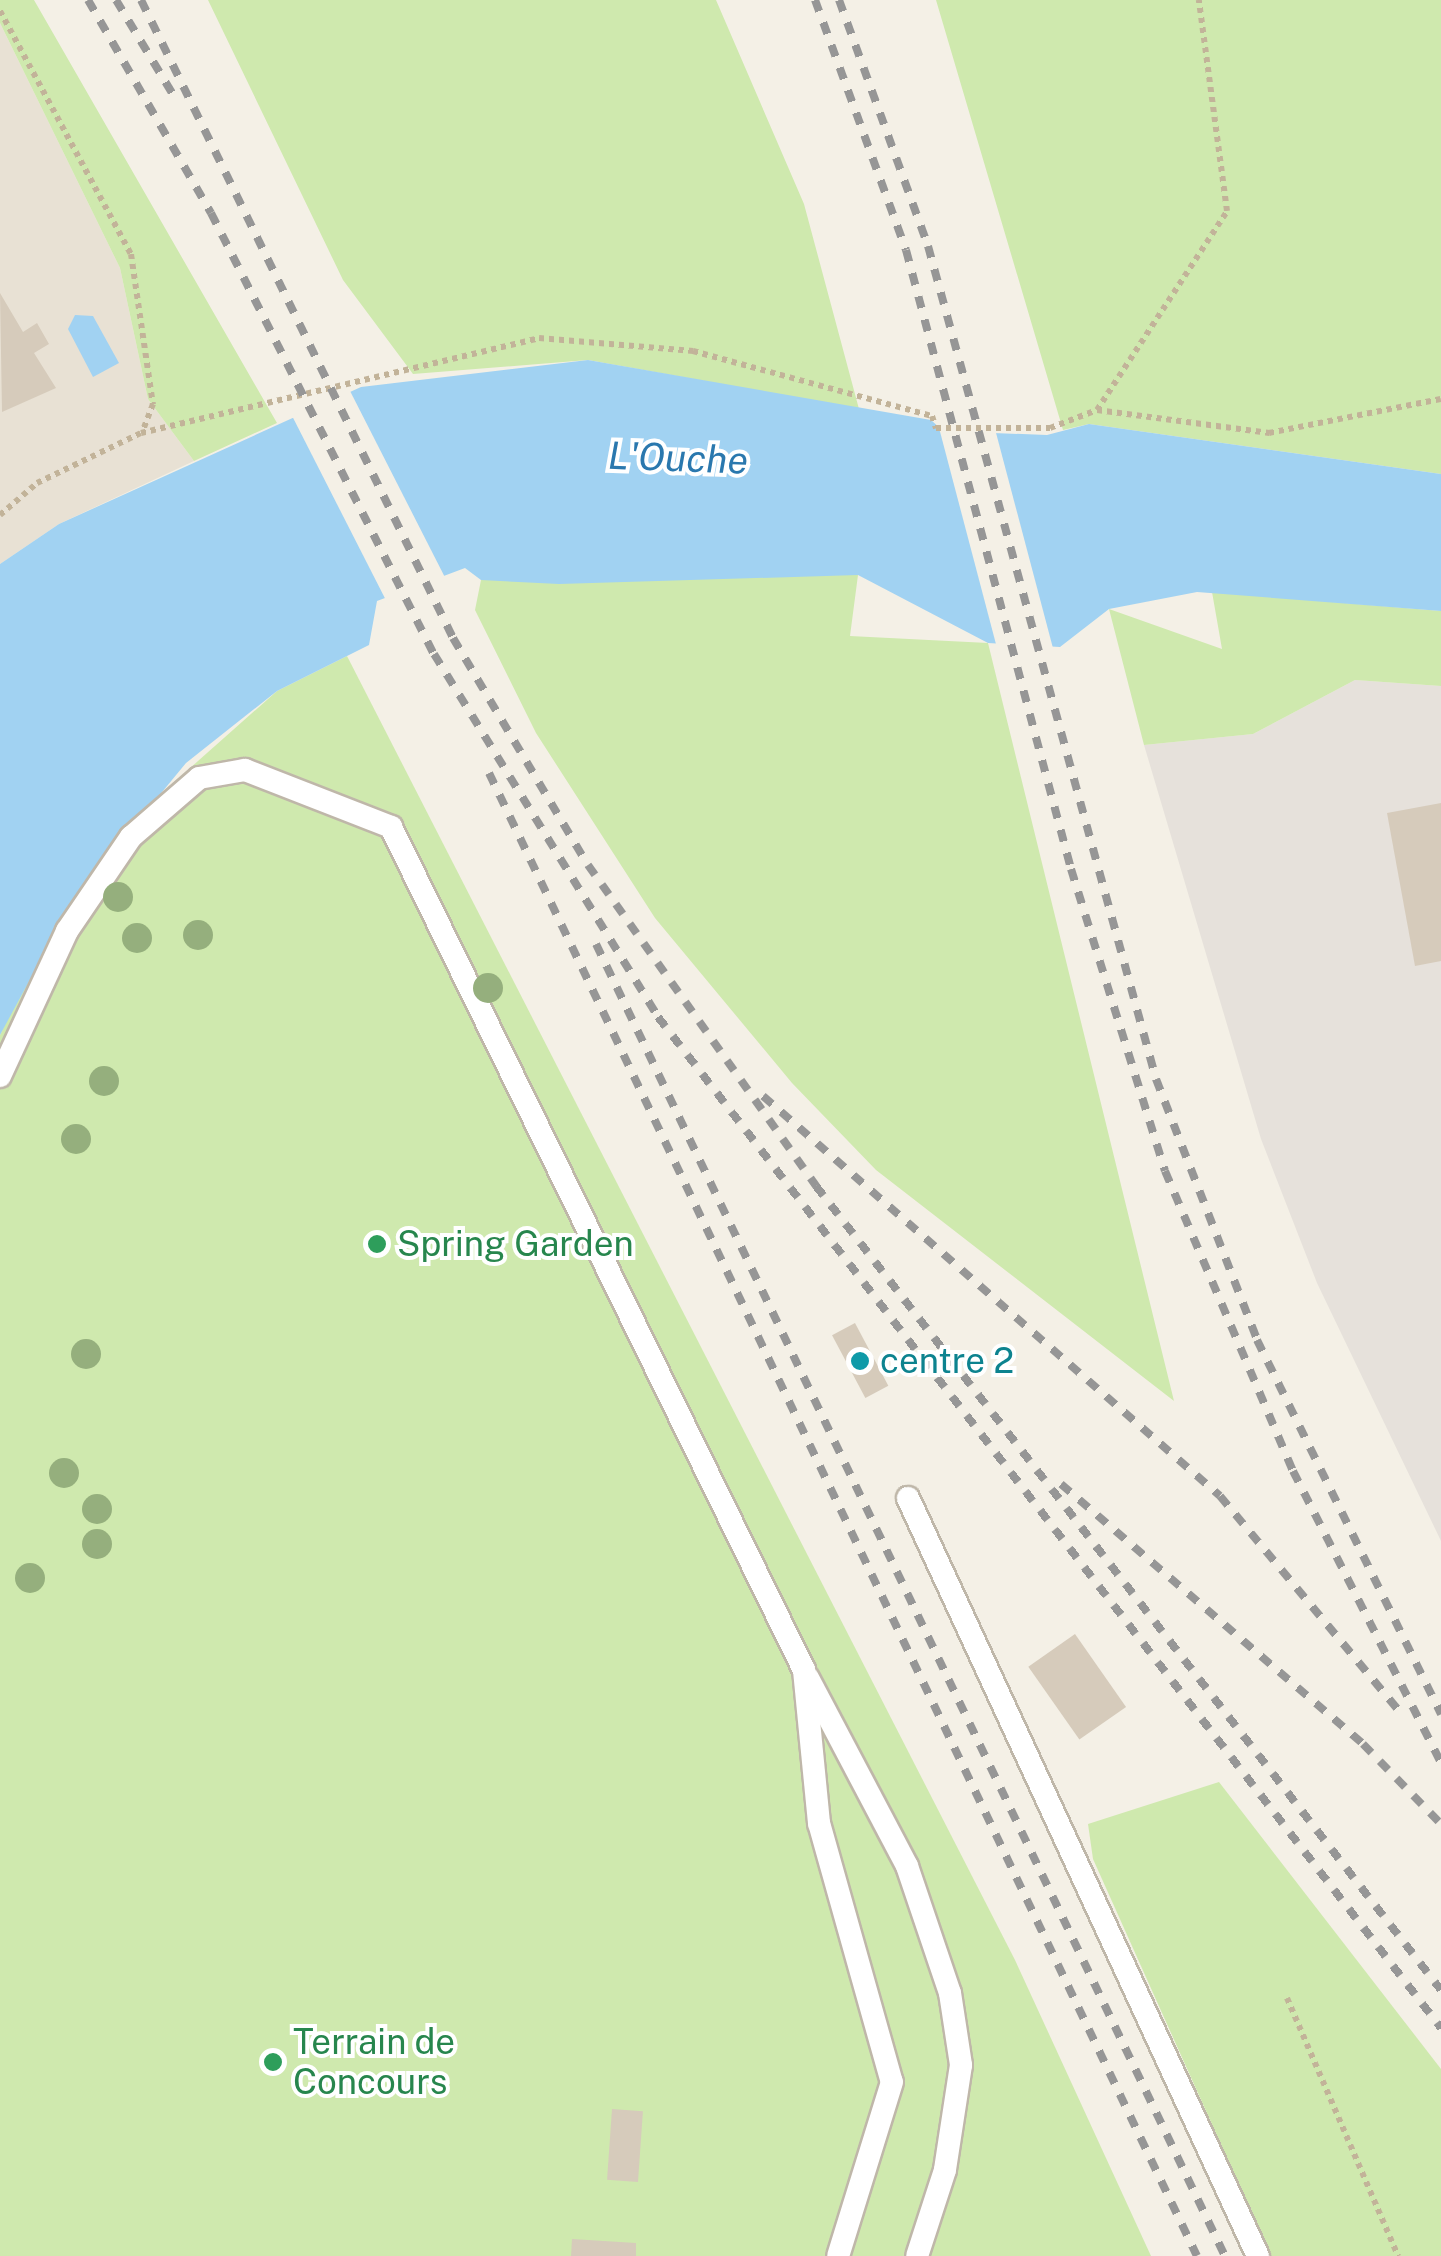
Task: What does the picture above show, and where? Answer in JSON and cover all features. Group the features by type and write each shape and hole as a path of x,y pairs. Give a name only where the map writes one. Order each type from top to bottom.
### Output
{"lane":[{"path":"0,1076 67,931 131,837 198,778 245,770 391,827 804,1670 907,1866 950,1992 961,2065 945,2170 918,2256"},
{"path":"908,1498 1258,2256"},
{"path":"804,1670 819,1824 892,2082 838,2256"}],"path":[{"path":"1098,410 1227,211 1199,0"},
{"path":"0,11 130,254 153,404 141,433"},
{"path":"0,515 37,484 141,433 539,338 693,351 932,416 936,428 1050,428 1098,410 1269,434 1441,399"},
{"path":"1288,1998 1398,2256"}],"shaded area":[{"path":"0,23 120,268 148,399 194,461 59,524 0,564"},
{"path":"1355,680 1441,686 1441,1541 1317,1283 1261,1139 1144,745 1253,734"}],"green space":[{"path":"0,0 34,0 277,423 194,461 148,399 120,268 0,23"},
{"path":"208,0 716,0 804,204 859,409 588,360 413,374 343,280"},
{"path":"936,0 1441,0 1441,474 1089,424 1063,430"},
{"path":"794,571 858,575 850,636 988,643 1174,1401 876,1170 792,1083 655,918 536,733 475,610 481,580"},
{"path":"1212,592 1441,611 1441,686 1355,680 1253,734 1144,745 1109,609 1222,649"},
{"path":"347,656 1015,1960 1151,2256 0,2256 0,1035 34,962 136,816 277,691"},
{"path":"1219,1782 1441,2069 1441,2256 1271,2256 1093,1859 1088,1824"}],"water":[{"path":"75,315 93,316 119,363 93,377 68,329"},
{"name":"L'Ouche","path":"588,360 931,420 943,431 1047,435 1089,424 1441,474 1441,611 1197,592 1109,609 1060,647 988,643 858,575 559,584 481,580 465,568 377,601 369,645 277,691 186,763 73,900 0,1035 0,564 59,524 361,387"}],"pier":[{"path":"348,387 446,579 390,608 292,416"},
{"path":"938,424 995,429 1054,652 997,648"}],"building":[{"path":"0,293 23,332 37,323 49,344 34,353 56,388 2,412"},
{"path":"1441,803 1441,961 1415,966 1387,813"},
{"name":"centre 2","path":"855,1323 888,1386 865,1398 832,1335"},
{"path":"1075,1634 1126,1707 1079,1740 1028,1667"},
{"path":"612,2109 643,2111 638,2182 607,2180"},
{"path":"572,2239 636,2243 636,2256 571,2256"}],"railway":[{"path":"88,0 211,213 434,654 658,1017 1441,2028"},
{"path":"116,0 172,93"},
{"path":"141,0 453,638 588,865 816,1186 1441,1990"},
{"path":"815,0 906,250 1071,869 1165,1171 1293,1471 1441,1763"},
{"path":"839,0 928,246 1156,1079 1257,1340 1441,1714"},
{"path":"489,773 1197,2256"},
{"path":"596,944 1225,2256"},
{"path":"763,1096 1220,1496 1400,1712"},
{"path":"1061,1484 1363,1744 1441,1824"}],"place":[{"name":"Spring Garden","path":"377,1244"},
{"name":"centre 2","path":"860,1361"},
{"name":"Terrain de Concours","path":"273,2062"}]}
